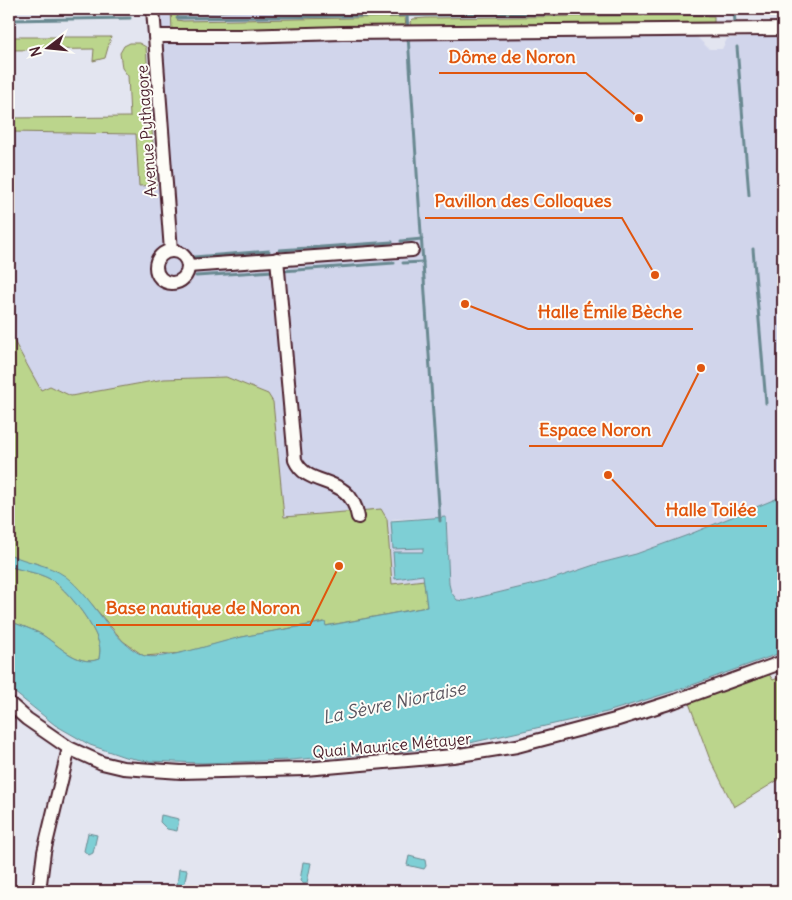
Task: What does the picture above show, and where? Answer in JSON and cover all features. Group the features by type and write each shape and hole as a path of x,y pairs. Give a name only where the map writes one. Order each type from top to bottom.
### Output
{"street":[{"name":"Avenue Pythagore","path":"153,9 171,251"},
{"path":"155,36 783,29"},
{"path":"188,266 412,250"},
{"path":"171,251 184,256 188,266 186,275 179,282 169,284 160,278 156,269 161,255 171,251"},
{"path":"277,259 295,460 302,473 334,484 346,492 355,503 358,516"},
{"name":"Quai Maurice Métayer","path":"9,704 69,748 102,763 123,768 181,772 305,769 482,752 516,746 615,720 675,701 783,662"},
{"path":"39,891 44,852 69,748"},
{"path":"33,891 45,891"}],"shaded area":[{"path":"161,9 296,9 389,38 694,34 709,49 722,49 727,39 783,35 783,496 636,554 597,564 547,581 464,601 457,600 451,592 449,584 446,517 392,519 396,548 423,548 423,552 396,553 400,578 423,575 427,607 285,517 273,402 268,394 226,377 164,379 71,396 50,386 40,390 9,332 9,132 137,134 148,186 171,184"}],"green space":[{"path":"171,9 332,9 230,11 178,15 177,20 405,17 406,28 172,31"},
{"path":"394,9 621,9 474,13"},
{"path":"714,16 714,25 411,28 410,22 413,19 426,18"},
{"path":"9,37 111,37 105,58 93,61 94,49 9,50"},
{"path":"130,43 139,43 146,47 156,185 139,186 136,134 9,132 9,118 130,117 128,76 122,68 120,53 124,46"},
{"path":"9,332 41,390 50,386 71,396 164,379 226,377 268,394 273,402 284,517 381,509 387,519 392,584 424,580 427,607 325,626 324,622 242,637 183,653 144,656 123,641 83,594 39,564 21,560 9,554"},
{"path":"9,566 50,579 65,591 89,622 95,633 99,643 99,659 91,661 75,657 39,633 9,621"},
{"path":"768,673 773,680 783,676 783,777 734,807 709,757 689,703"}],"water":[{"name":"La Sèvre Niortaise","path":"783,496 783,652 684,688 607,712 470,743 403,751 290,760 202,763 147,761 125,757 90,745 55,725 9,688 9,621 39,633 67,653 83,660 99,659 100,651 99,643 89,622 65,591 50,579 9,566 9,554 52,569 65,576 84,595 120,639 142,655 150,657 176,654 252,635 325,622 326,626 427,607 423,575 395,579 393,552 423,552 423,548 393,549 391,521 446,517 449,584 451,592 457,600 464,601 547,581 597,564 636,554"},
{"path":"161,815 179,819 177,831 167,829 160,822"},
{"path":"88,833 97,835 93,853 89,855 84,851"},
{"path":"409,856 425,860 426,866 424,869 407,865"},
{"path":"303,862 311,863 307,883 304,884 300,881"},
{"path":"179,869 187,870 184,886 177,885"}],"waterway":[{"path":"734,11 735,22"},
{"path":"177,18 783,11"},
{"path":"407,15 408,30"},
{"path":"9,20 130,18"},
{"path":"408,36 440,521"},
{"path":"737,47 749,195"},
{"path":"401,241 422,239"},
{"path":"280,250 392,242"},
{"path":"753,249 766,403"},
{"path":"194,257 269,251"},
{"path":"403,263 423,262"},
{"path":"282,271 394,263"},
{"path":"196,276 273,271"}],"place":[{"name":"Dôme de Noron","path":"639,118"},
{"name":"Pavillon des Colloques","path":"655,275"},
{"name":"Halle Émile Bèche","path":"465,304"},
{"name":"Espace Noron","path":"701,368"},
{"name":"Halle Toilée","path":"608,475"},
{"name":"Base nautique de Noron","path":"339,566"}]}
